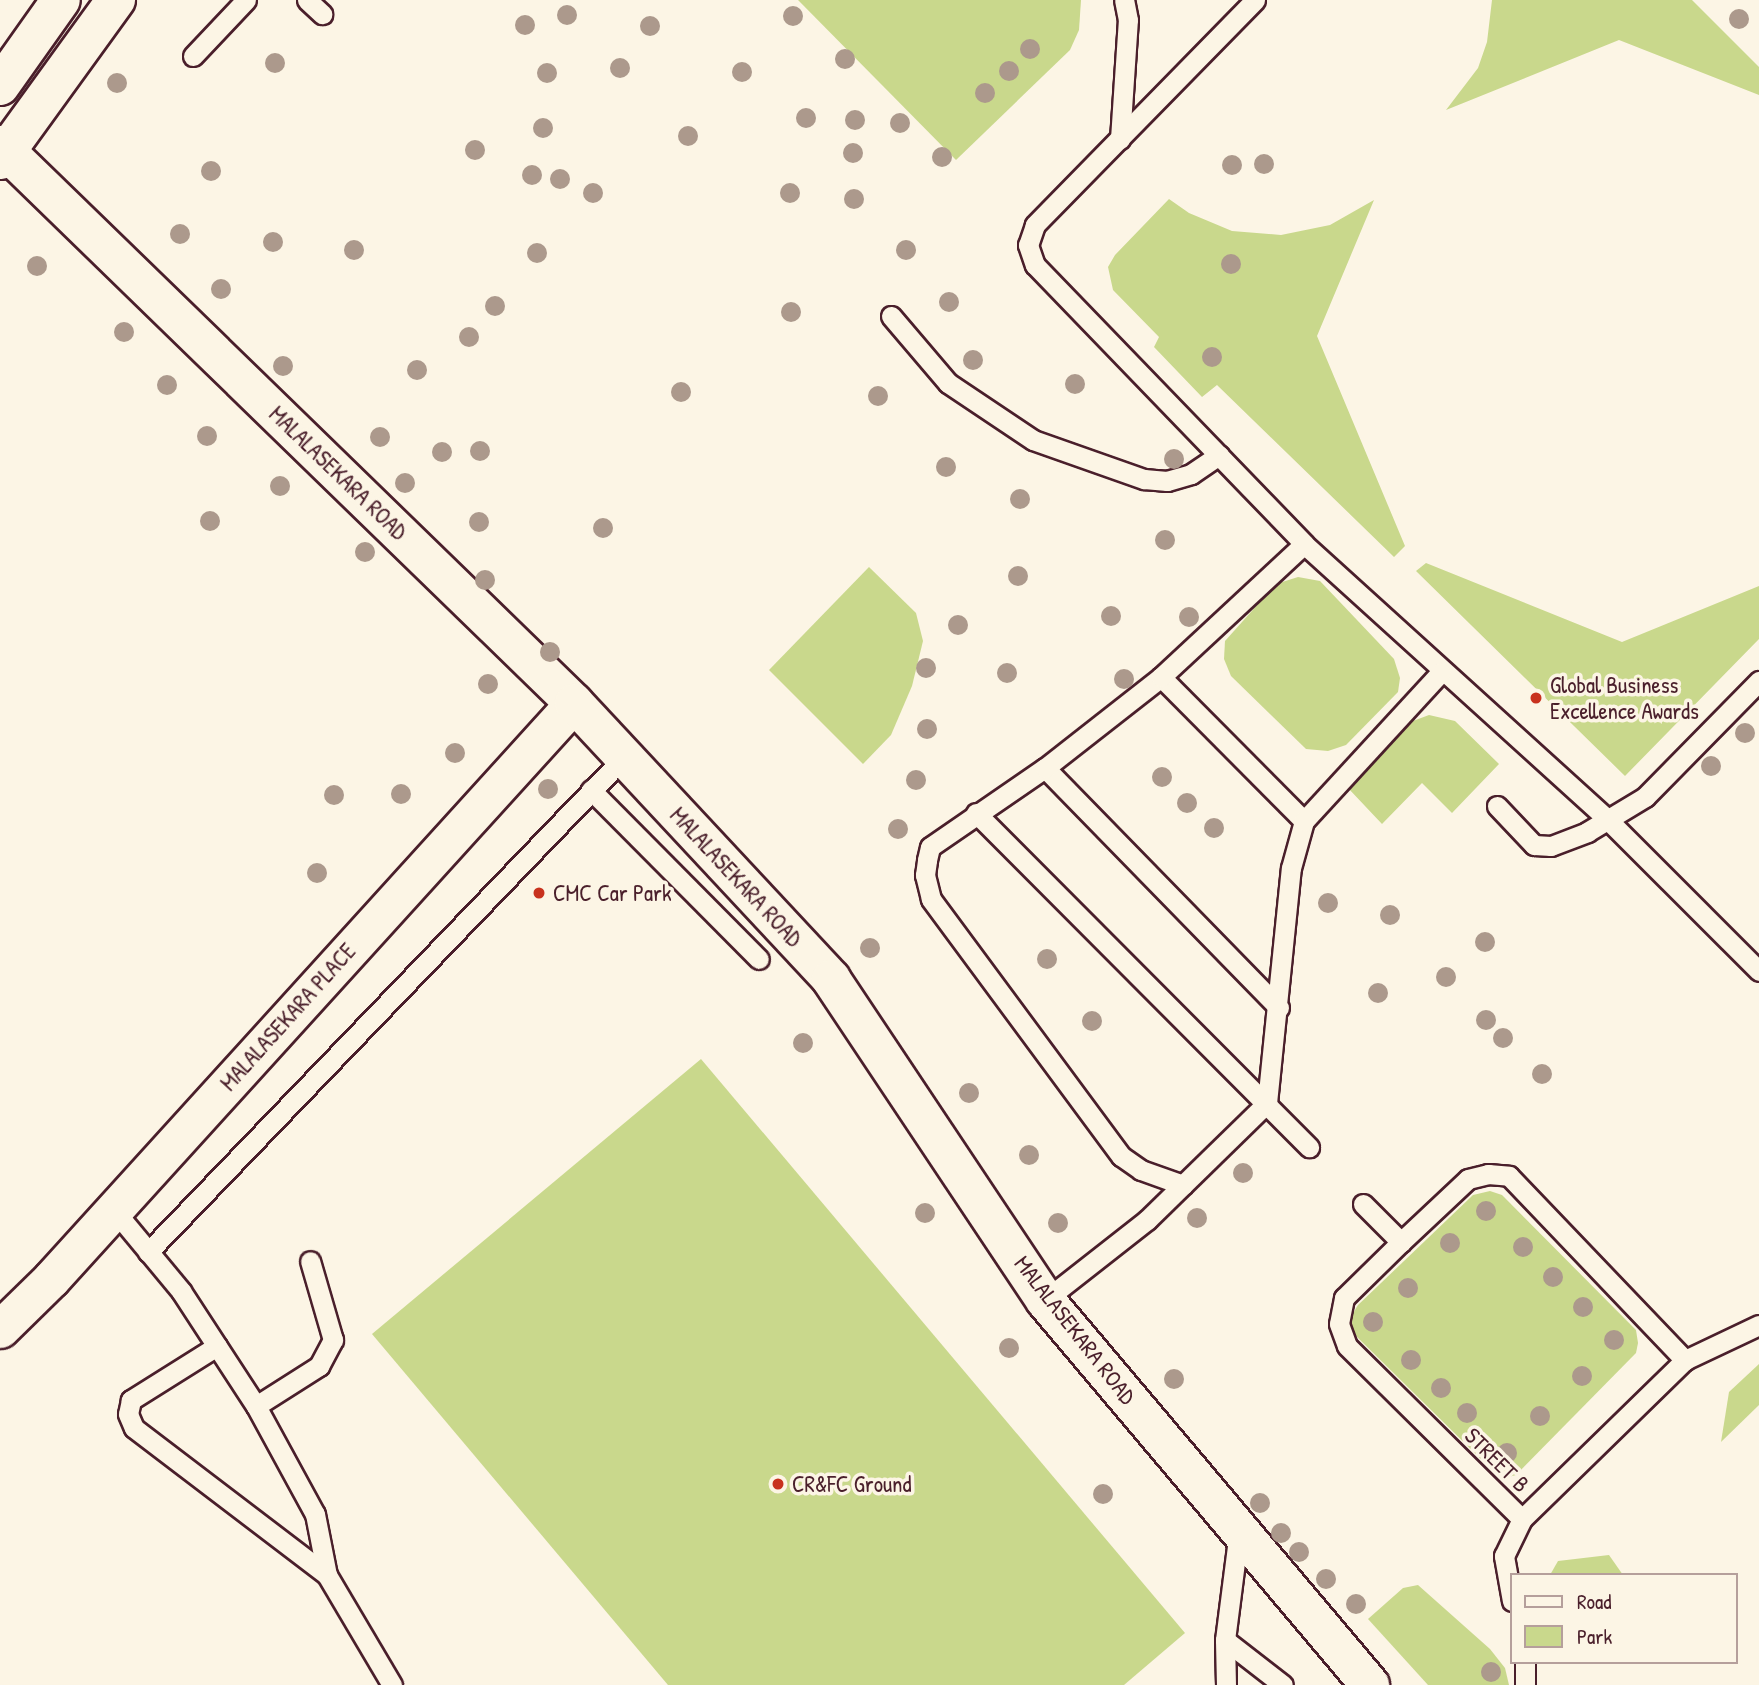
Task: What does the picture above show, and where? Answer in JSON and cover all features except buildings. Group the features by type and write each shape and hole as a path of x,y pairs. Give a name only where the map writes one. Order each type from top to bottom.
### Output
{"street":[{"path":"0,86 61,0"},
{"path":"2,152 116,0"},
{"name":"MALALASEKARA ROAD","path":"2,152 574,703 831,979 1045,1300 1370,1685"},
{"name":"MALALASEKARA PLACE","path":"0,1329 113,1209 574,703"}],"lane":[{"path":"193,55 246,0"},
{"path":"307,0 322,14"},
{"path":"1120,139 1128,20 1124,0"},
{"path":"1255,0 1035,225 1028,245 1035,265 1304,544 1441,672 1609,821 1759,971"},
{"path":"891,316 948,383 1033,440 1156,480 1191,474 1219,455"},
{"path":"1183,1185 1141,1170 1121,1156 931,899 925,875 930,847 1045,768 1161,677 1304,544"},
{"path":"1045,1300 1147,1220 1268,1103 1291,868 1304,821 1441,672"},
{"path":"1161,677 1304,821"},
{"path":"1497,806 1534,845 1551,846 1609,821 1645,797 1759,681"},
{"path":"148,1252 624,757"},
{"path":"1045,768 1279,1008"},
{"path":"591,790 759,959"},
{"path":"976,813 1309,1147"},
{"name":"STREET B","path":"1685,1360 1509,1175 1489,1174 1468,1180 1344,1298 1339,1324 1347,1346 1522,1519 1685,1360 1759,1325"},
{"path":"1363,1204 1401,1242"},
{"path":"113,1209 217,1346 256,1406 315,1514 327,1575 392,1685"},
{"path":"256,1406 320,1366 333,1340 310,1261"},
{"path":"217,1346 131,1399 128,1414 134,1428 327,1575"},
{"path":"1510,1590 1504,1556 1522,1519"},
{"path":"1226,1685 1225,1640 1239,1529"},
{"path":"1225,1640 1283,1685"},
{"path":"1525,1664 1525,1685"}],"green space":[{"path":"798,0 1081,0 1079,30 1070,50 956,160"},
{"path":"1492,0 1692,0 1759,67 1759,95 1619,40 1446,110 1478,68 1487,42"},
{"path":"1169,199 1189,213 1232,231 1281,235 1330,225 1374,200 1317,336 1405,546 1394,557 1217,385 1202,397 1154,347 1159,337 1113,290 1108,267 1115,255"},
{"path":"1426,563 1622,642 1759,586 1759,639 1625,776 1416,571"},
{"path":"869,567 916,613 923,641 912,686 891,735 863,764 769,670"},
{"path":"1298,577 1320,581 1394,659 1400,678 1398,692 1346,745 1328,751 1306,749 1231,676 1224,659 1225,641 1276,584"},
{"path":"1429,715 1455,721 1499,764 1452,813 1422,783 1382,824 1348,788 1413,721"},
{"name":"CR&FC Ground","path":"701,1059 1185,1633 1124,1685 668,1685 372,1334"},
{"path":"1490,1191 1502,1195 1636,1330 1638,1343 1636,1353 1516,1475 1505,1478 1496,1474 1353,1333 1350,1318 1358,1305 1473,1195"},
{"path":"1759,1364 1759,1405 1721,1442 1729,1392"},
{"path":"1609,1555 1622,1573 1551,1573 1558,1561"},
{"path":"1418,1585 1490,1649 1505,1668 1509,1685 1428,1685 1368,1619 1403,1588"}],"place":[{"name":"Global Business Excellence Awards","path":"1536,698"},
{"name":"CMC Car Park","path":"539,893"},
{"name":"CR&FC Ground","path":"778,1484"}]}
